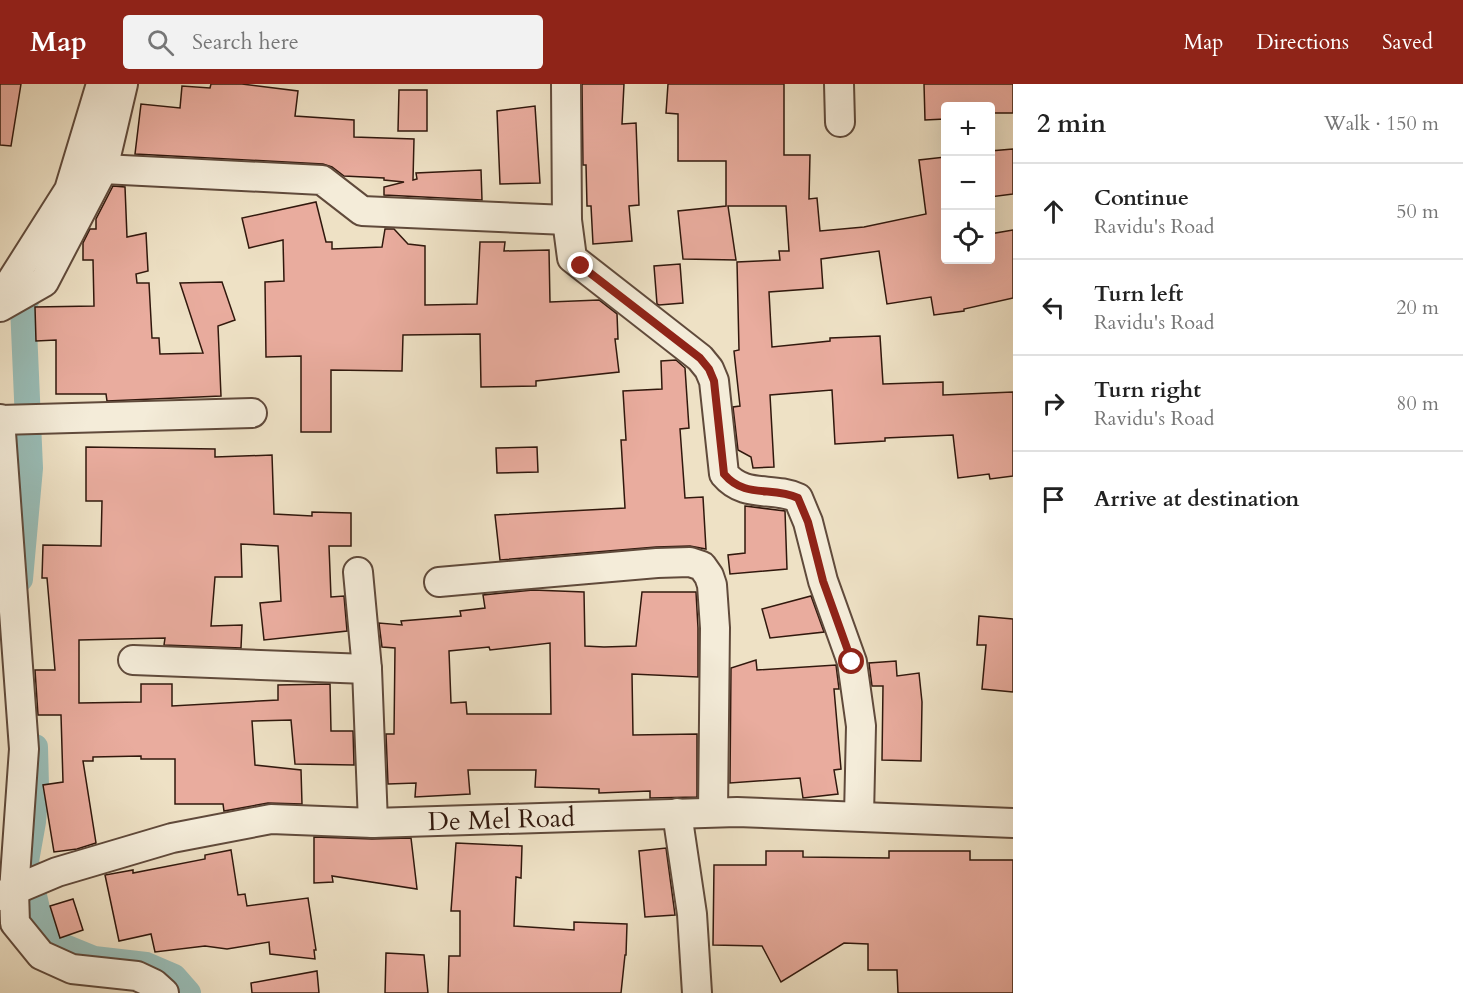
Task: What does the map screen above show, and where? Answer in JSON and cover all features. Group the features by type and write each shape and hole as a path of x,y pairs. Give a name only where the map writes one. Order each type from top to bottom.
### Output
{"street":[{"path":"6,301 69,190 101,84"},
{"path":"6,301 44,282 103,169 123,84"},
{"path":"566,84 567,220 572,258 700,358 709,369 714,381 724,474 730,481 747,490 787,493 798,498 808,522 823,581 852,662 861,726 859,816"},
{"path":"839,84 840,122"},
{"path":"103,169 322,180 362,211 567,220"},
{"path":"164,993 154,984 137,976 72,969 41,955 15,923 13,891 24,749 11,420 252,413"},
{"path":"439,582 657,563 690,562 702,567 712,585 715,628 713,812"},
{"path":"358,572 368,669 373,823"},
{"path":"133,660 368,669"},
{"name":"De Mel Road","path":"13,891 57,872 172,838 271,819 373,823 713,812 1013,823"},
{"path":"677,813 692,914 697,993"}],"building":[{"path":"0,84 21,84 11,146 0,145"},
{"path":"211,84 242,84 298,91 295,116 354,120 354,137 414,139 413,180 417,179 416,173 481,170 482,200 384,195 384,187 404,182 384,180 384,178 344,176 332,167 323,164 135,154 141,104 180,108 182,86 210,88"},
{"path":"582,84 624,84 622,124 636,123 639,205 629,206 632,241 593,244 591,206 587,206 586,165 583,165"},
{"path":"668,84 784,84 784,155 810,155 809,199 817,198 820,231 864,227 926,214 919,160 941,157 941,264 995,264 995,233 1013,230 1013,298 964,309 964,311 934,315 931,297 887,304 879,251 821,259 823,288 769,292 772,347 830,341 830,338 880,336 883,384 943,382 943,395 1013,392 1013,476 990,479 989,474 958,478 953,435 885,438 885,441 835,444 832,390 770,395 774,467 753,468 751,457 738,450 733,407 740,406 734,351 739,350 737,262 780,260 779,251 789,251 786,206 728,206 736,260 683,259 678,211 726,206 726,161 678,161 678,114 666,113"},
{"path":"924,84 1013,84 1013,113 995,113 995,102 941,102 941,119 925,120"},
{"path":"399,90 427,90 427,131 398,131"},
{"path":"535,106 540,183 500,184 497,111"},
{"path":"1013,149 1013,194 995,196 995,151"},
{"path":"113,186 125,187 127,237 146,233 148,271 136,274 137,283 149,283 152,338 159,338 160,354 203,353 180,283 222,282 235,320 218,326 221,396 107,401 106,394 56,394 56,340 36,341 35,307 94,306 93,260 83,260 83,243 90,229 96,229 96,219"},
{"path":"316,202 326,242 332,242 332,249 382,247 385,229 394,229 408,244 425,246 425,305 477,304 480,242 505,242 504,251 549,250 550,302 599,300 617,314 618,339 615,339 619,372 536,381 536,386 481,387 480,334 403,335 402,371 331,370 331,432 301,432 301,356 266,357 265,282 284,281 283,240 249,248 242,218"},
{"path":"680,264 683,303 657,304 654,266"},
{"path":"676,360 685,368 689,428 680,429 685,498 703,497 706,549 690,546 656,547 500,560 495,515 625,508 621,440 626,440 623,391 662,389 661,361"},
{"path":"86,447 215,449 215,457 272,455 274,514 312,516 312,512 351,513 351,546 329,546 331,597 344,596 347,631 264,640 260,603 281,601 278,546 241,544 242,577 215,577 211,626 242,625 241,648 164,645 165,638 79,640 79,703 141,702 141,684 172,684 172,706 278,700 278,685 330,684 331,731 353,731 354,765 295,764 291,720 252,721 255,765 301,770 302,804 268,803 224,811 223,804 175,804 175,759 141,759 141,756 93,757 93,761 83,761 96,843 77,849 54,852 43,785 63,782 61,715 38,715 35,670 55,670 47,578 42,578 43,545 101,546 102,501 86,501"},
{"path":"537,447 538,472 497,473 496,448"},
{"path":"745,506 785,511 787,569 730,574 728,555 745,553"},
{"path":"533,590 584,592 585,646 604,647 636,646 642,592 696,592 698,677 632,674 633,735 697,734 697,797 650,798 650,791 599,793 599,789 535,787 536,770 468,770 470,794 415,797 416,783 388,784 386,734 394,734 395,648 382,647 379,623 402,625 401,621 461,616 460,611 485,608 483,595","holes":["550,643 551,714 467,714 466,702 451,703 449,651 489,647 490,650"]},
{"path":"811,596 824,632 770,638 762,609"},
{"path":"979,616 1013,619 1013,692 982,689 986,645 977,645"},
{"path":"756,660 757,670 836,665 839,689 834,689 841,769 834,770 838,794 803,798 800,778 730,783 731,668"},
{"path":"896,661 897,676 919,673 922,702 921,761 882,760 883,686 872,686 869,663"},
{"path":"314,837 411,838 417,889 332,876 333,882 314,883"},
{"path":"456,843 522,846 521,878 516,877 514,926 574,930 574,922 627,924 621,993 448,993 449,956 460,956 460,911 451,911"},
{"path":"666,848 675,915 645,917 639,851"},
{"path":"231,850 238,895 245,894 247,906 308,898 316,950 314,950 315,959 270,954 269,942 227,949 205,946 155,952 151,934 119,941 105,875 133,870 133,873 205,859 205,855"},
{"path":"766,851 803,851 803,857 889,858 889,851 970,851 970,860 1013,860 1013,993 898,993 897,970 868,970 868,944 844,943 781,982 762,946 713,945 714,865 766,865"},
{"path":"73,899 83,930 60,938 50,906"},
{"path":"386,953 424,955 428,993 385,993"},
{"path":"317,971 319,993 252,993 251,983"}],"waterway":[{"path":"20,579 30,468 23,306 36,281"},
{"path":"35,747 36,786 26,861 38,913 50,941 94,959 146,965 174,977 188,993"}],"route":[{"path":"581,266 700,358 709,369 714,381 724,474 730,481 747,490 787,493 798,498 808,522 823,581 852,662"}]}
